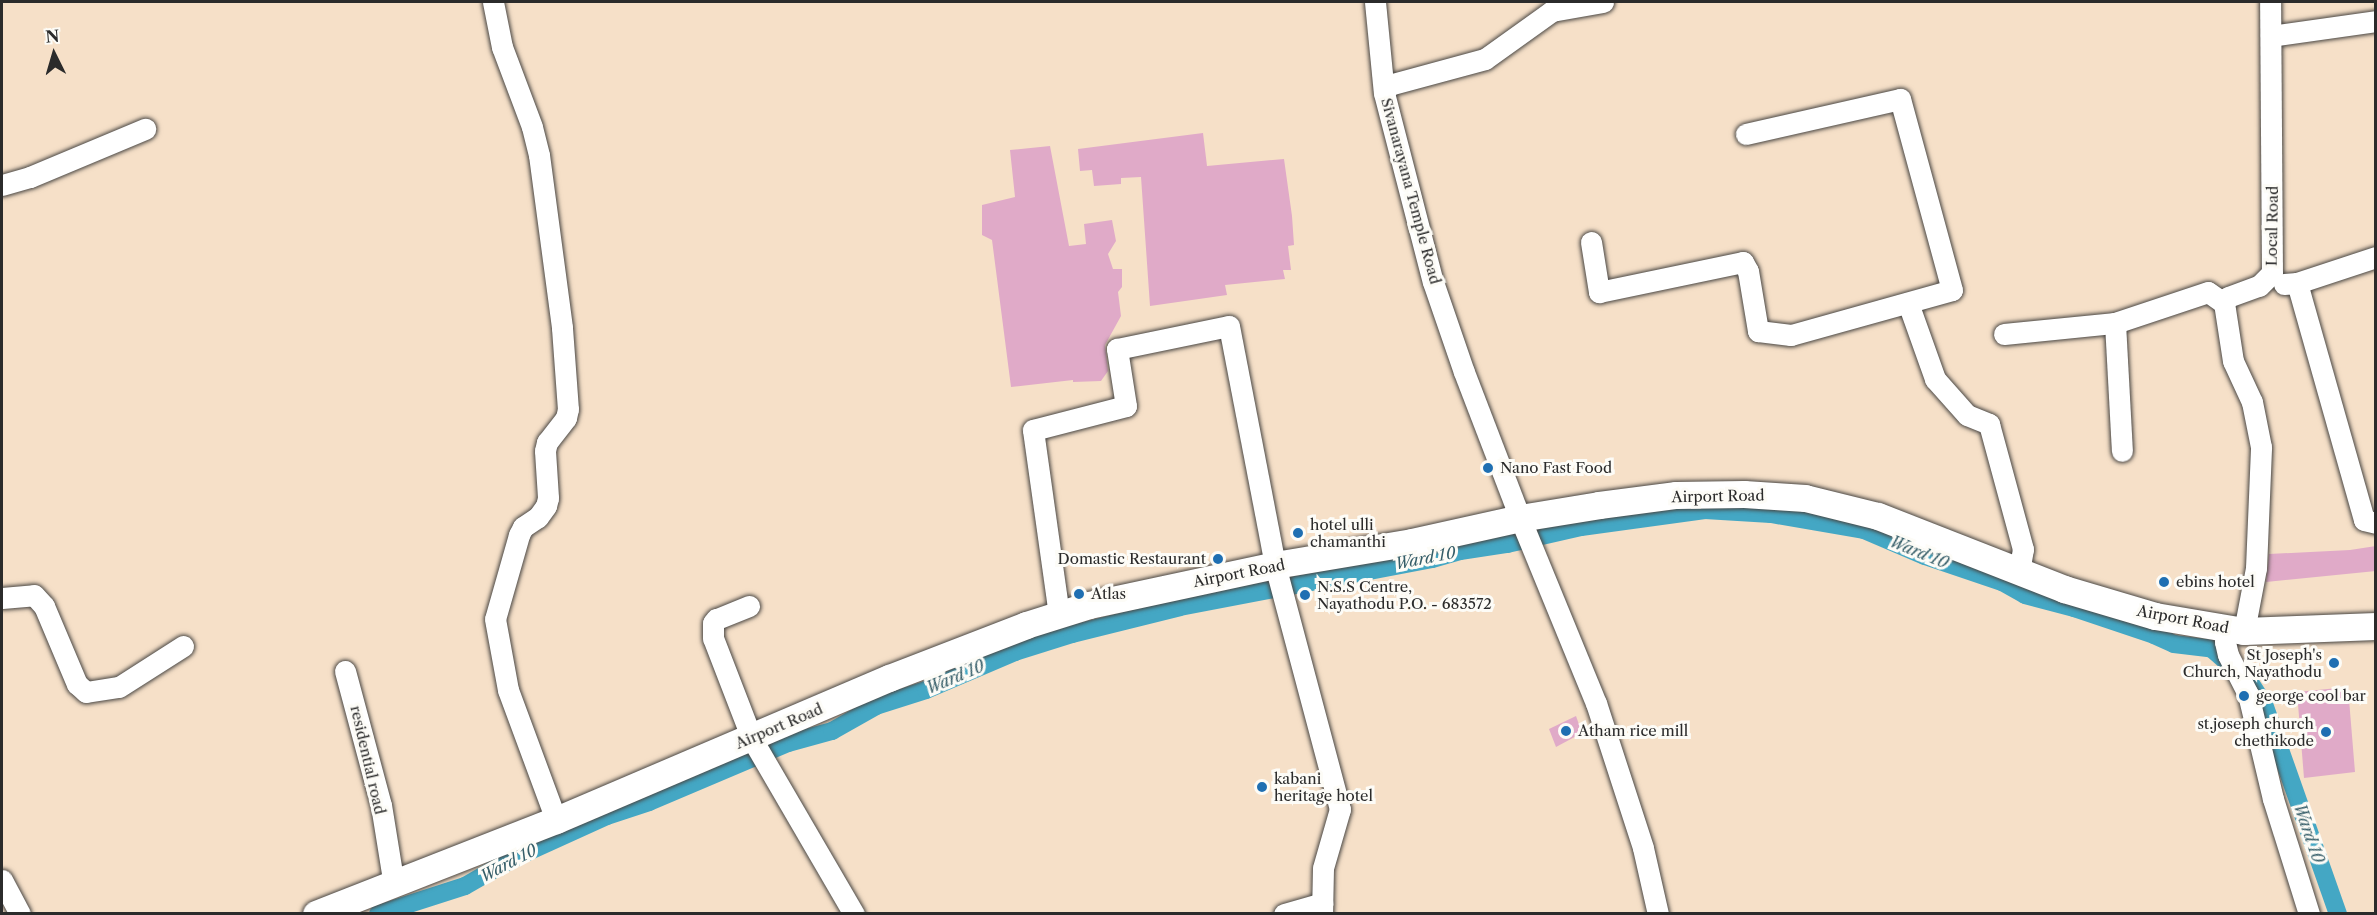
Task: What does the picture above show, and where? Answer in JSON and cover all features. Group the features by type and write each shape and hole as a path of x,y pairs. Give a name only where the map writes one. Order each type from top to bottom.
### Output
{"main road":[{"name":"Airport Road","path":"316,914 556,820 759,750 889,678 1089,605 1412,542 1676,495 1744,494 1805,498 1878,516 2019,572 2155,616 2236,629 2376,626"}],"street":[{"path":"493,2 502,47 532,127 539,155 562,328 568,409 566,418 547,442 548,498 546,506 538,517 523,527 519,535 495,619 508,690 556,820"},
{"path":"1376,2 1384,93"},
{"name":"Sivanarayana Temple Road","path":"1603,2 1552,11 1485,59 1389,85 1384,93 1433,282 1464,372 1596,703 1643,848 1658,914"},
{"name":"Local Road","path":"2223,303 2228,297 2259,286 2272,273 2270,2"},
{"path":"2271,36 2376,21"},
{"path":"1592,242 1599,292 1743,262 1748,272 1758,331 1791,335 1952,290 1900,99 1746,134"},
{"path":"2,185 30,177 146,129"},
{"path":"2259,286 2297,284 2376,257"},
{"path":"2297,284 2364,520 2376,523"},
{"path":"2004,334 2115,323 2208,292 2223,303 2233,362 2252,402 2261,447 2256,568 2236,629 2225,642 2228,655 2248,694 2273,799 2309,914"},
{"path":"1908,303 1935,379 1966,415 1989,424 2023,549 2019,572"},
{"path":"2115,323 2122,451"},
{"path":"1059,615 1033,430 1126,406 1117,350 1229,326 1276,569 1287,602 1340,809 1323,868 1322,908 1284,914"},
{"path":"2,598 34,595 39,600 44,606 76,684 86,692 119,687 183,646"},
{"path":"749,606 716,619 712,629 713,638 759,750 813,848 854,914"},
{"name":"residential road","path":"345,671 381,805 394,885"},
{"path":"2,880 20,914"}],"building":[{"path":"1203,133 1207,166 1284,159 1294,245 1288,246 1291,270 1283,270 1285,279 1225,285 1227,295 1150,306 1141,177 1121,178 1121,184 1094,186 1092,170 1080,171 1078,149"},
{"path":"1050,146 1069,246 1086,244 1084,224 1112,220 1116,241 1108,254 1113,269 1122,269 1122,287 1118,292 1121,316 1105,345 1108,371 1101,381 1073,382 1073,380 1011,387 992,240 982,235 982,205 1015,197 1010,150"},
{"path":"2376,546 2376,571 2266,582 2269,554 2350,550"},
{"name":"st.joseph church chethikode","path":"2348,687 2355,772 2304,778 2297,692"},
{"name":"Atham rice mill","path":"1576,716 1582,733 1556,747 1549,729"}],"waterway":[{"name":"Ward 10","path":"378,914 465,886 512,859 607,816 649,802 788,743 832,731 876,706 926,690 1015,652 1072,634 1180,607 1432,559 1460,551 1507,544 1581,527 1705,510 1771,514 1864,530 1925,556 2002,582 2025,595 2074,608 2174,644 2212,649 2249,681 2264,704 2338,914"}],"place":[{"name":"Nano Fast Food","path":"1488,468"},
{"name":"hotel ulli chamanthi","path":"1298,533"},
{"name":"Domastic Restaurant","path":"1218,559"},
{"name":"ebins hotel","path":"2164,582"},
{"name":"Atlas","path":"1079,594"},
{"name":"N.S.S Centre, Nayathodu P.O. - 683572","path":"1305,595"},
{"name":"St Joseph's Church, Nayathodu","path":"2334,663"},
{"name":"george cool bar","path":"2244,696"},
{"name":"Atham rice mill","path":"1566,731"},
{"name":"st.joseph church chethikode","path":"2326,732"},
{"name":"kabani heritage hotel","path":"1262,787"}]}
